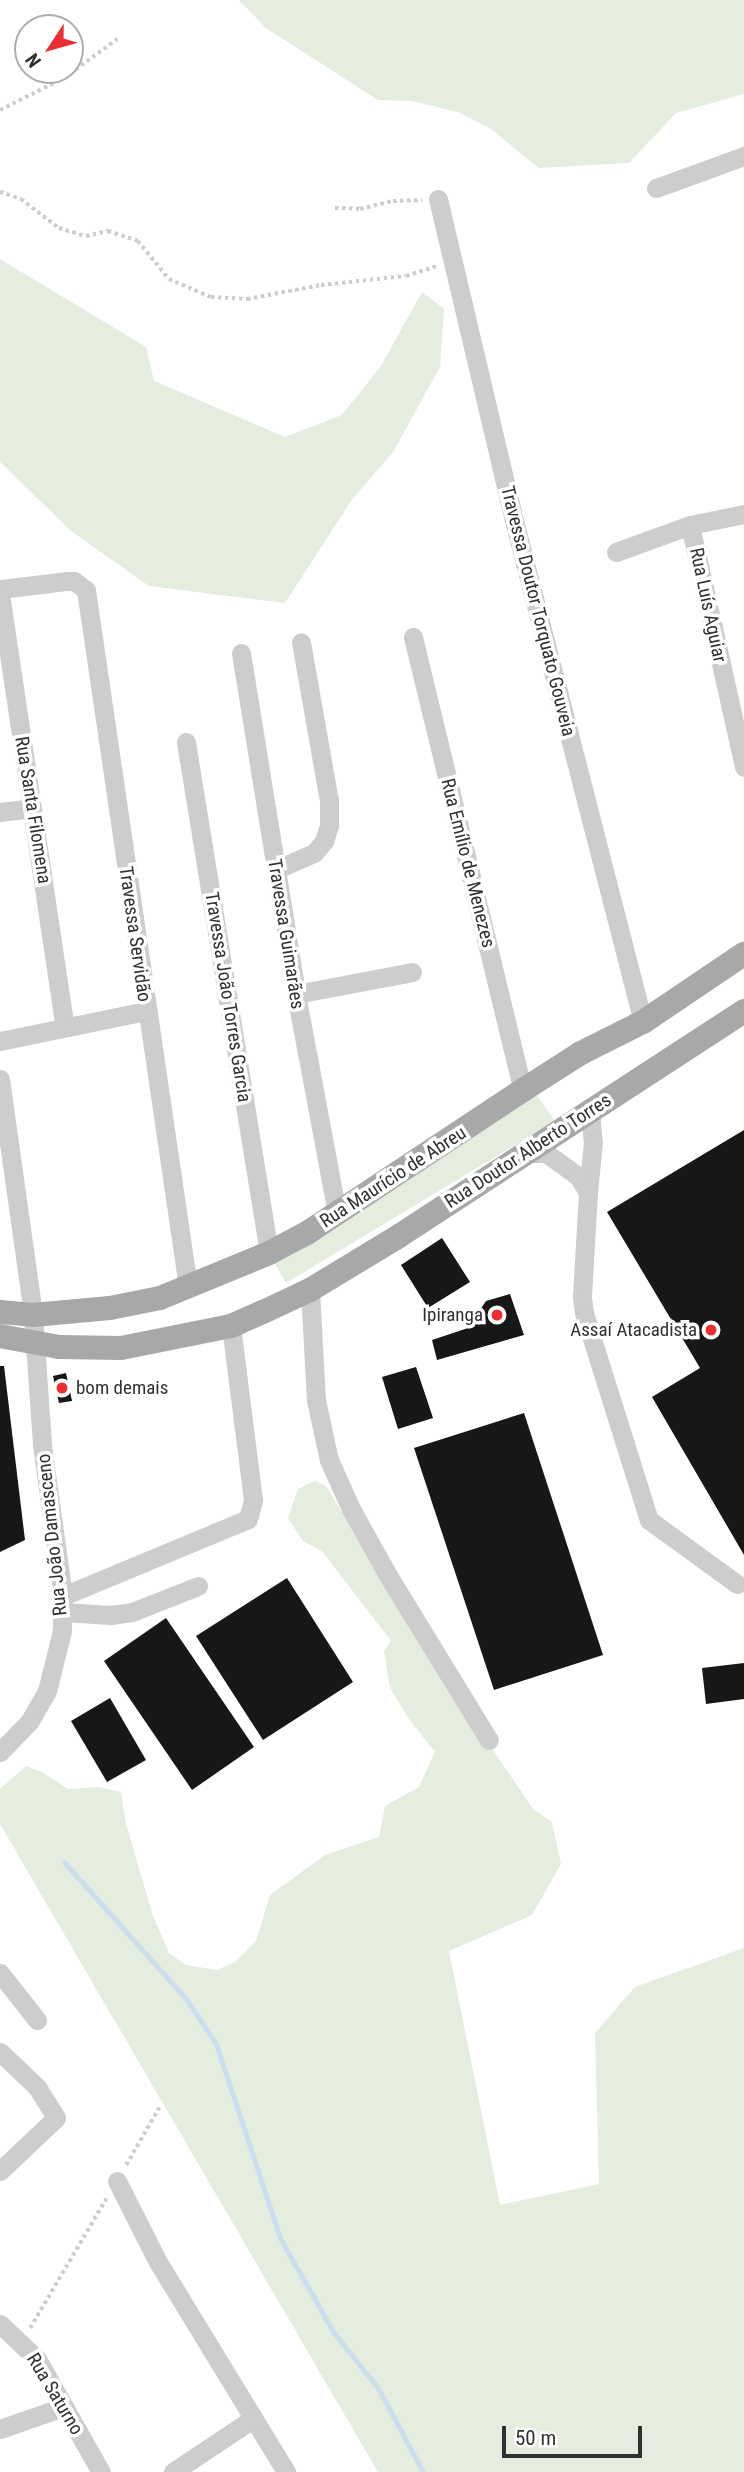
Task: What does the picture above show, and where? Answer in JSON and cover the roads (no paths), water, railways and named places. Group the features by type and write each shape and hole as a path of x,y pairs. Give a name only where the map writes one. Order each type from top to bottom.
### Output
{"main road":[{"name":"Rua Maurício de Abreu","path":"10,1319 110,1308 160,1298 269,1252 337,1214 523,1090 581,1053 643,1022 744,954"},
{"name":"Rua Doutor Alberto Torres","path":"10,1319 36,1342 59,1347 121,1348 232,1326 310,1290 400,1236 522,1153 744,1010"}],"street":[{"path":"656,188 744,156"},
{"name":"Travessa Doutor Torquato Gouveia","path":"438,199 515,524 643,1022"},
{"path":"617,552 690,525 744,514"},
{"name":"Rua Luís Aguiar","path":"690,525 744,768"},
{"name":"Travessa Servidão","path":"0,591 66,580 79,584 86,590 188,1287"},
{"name":"Rua Santa Filomena","path":"0,591 65,1027"},
{"name":"Rua Emílio de Menezes","path":"413,637 523,1090"},
{"path":"277,869 314,853 324,841 329,826 329,802 301,642"},
{"name":"Travessa Guimarães","path":"241,653 296,994 337,1214"},
{"name":"Travessa João Torres Garcia","path":"186,742 269,1252"},
{"path":"0,812 32,808"},
{"path":"296,994 412,972"},
{"path":"0,1041 146,1011"},
{"name":"Rua João Damasceno","path":"0,1079 10,1319 36,1342 42,1445 62,1604 62,1631 47,1691 29,1722 0,1752"},
{"path":"590,1110 593,1142 588,1192 584,1313 649,1520 737,1584"},
{"path":"522,1153 545,1153 578,1176 588,1192"},
{"path":"310,1290 316,1400 329,1460 351,1509 389,1577 489,1740"},
{"path":"62,1604 248,1519 252,1489 232,1326"},
{"path":"62,1604 111,1615 132,1612 198,1586"},
{"path":"0,2004 7,1981"},
{"path":"7,1981 37,2020"},
{"path":"0,2052 37,2087 56,2118 0,2171"},
{"path":"117,2181 158,2262 286,2472"},
{"name":"Rua Saturno","path":"0,2324 37,2359 101,2472"},
{"path":"0,2429 64,2407"},
{"path":"173,2472 254,2417"}],"waterway":[{"path":"64,1862 186,1999 216,2044 280,2238 334,2333 378,2388 423,2472"}],"place":[{"name":"Ipiranga","path":"497,1315"},
{"name":"Assaí Atacadista","path":"711,1330"},
{"name":"bom demais","path":"62,1388"}]}
